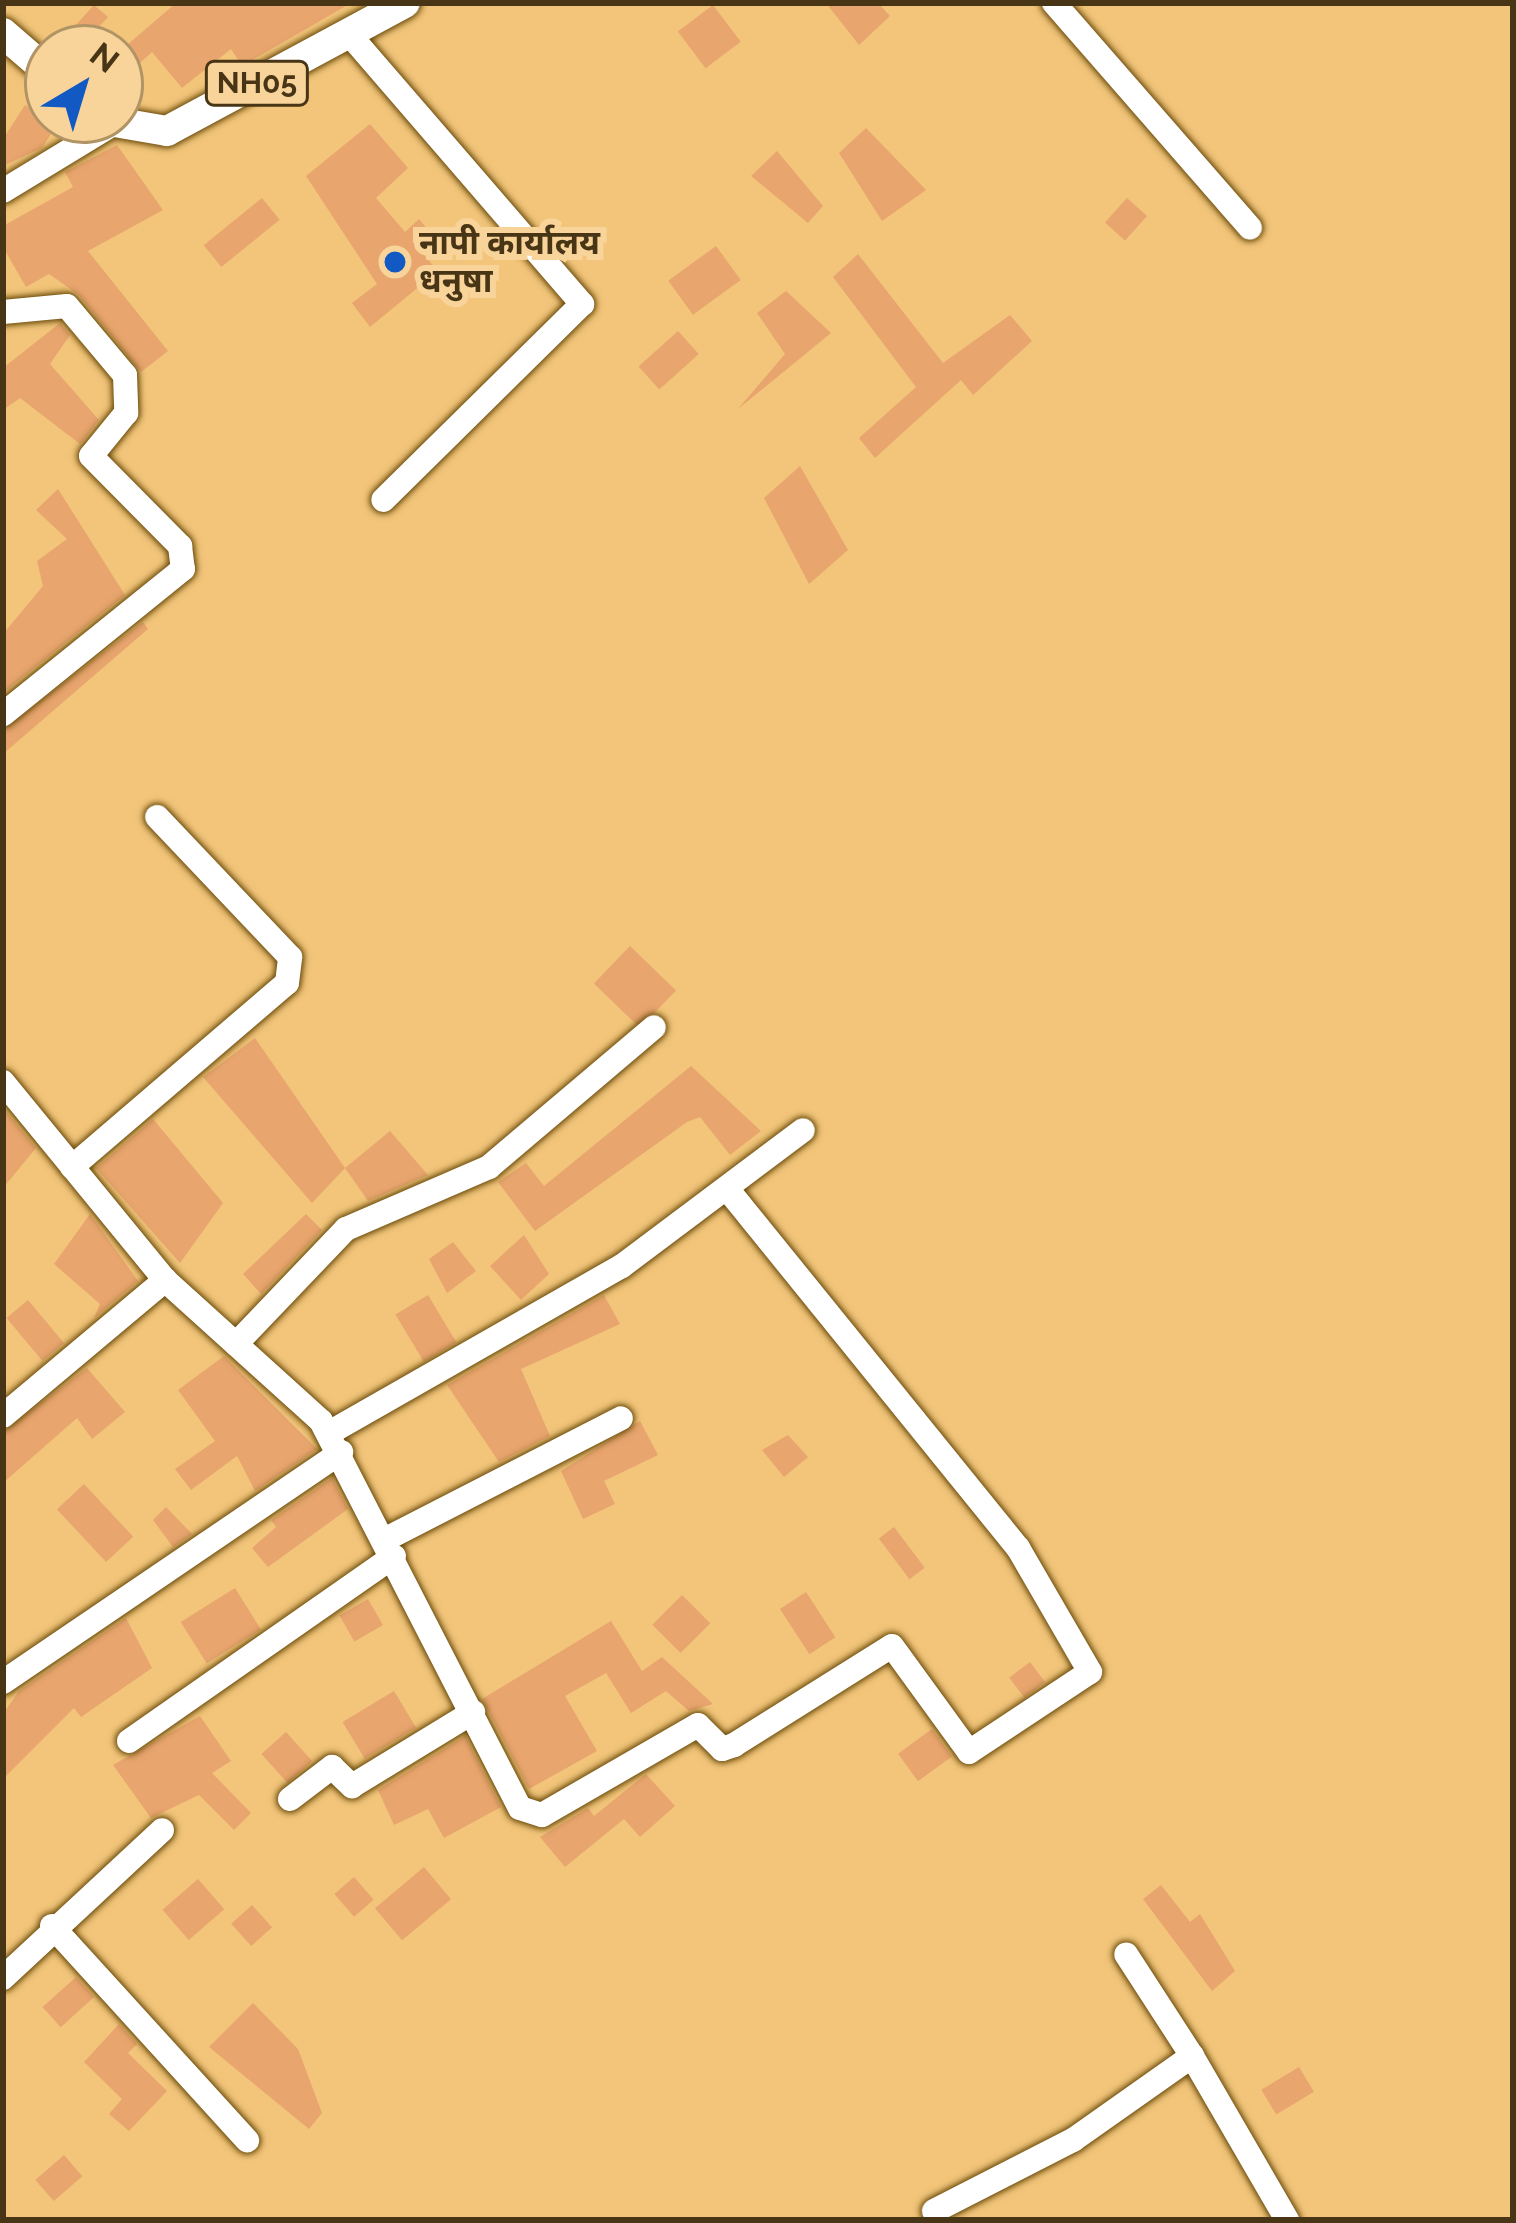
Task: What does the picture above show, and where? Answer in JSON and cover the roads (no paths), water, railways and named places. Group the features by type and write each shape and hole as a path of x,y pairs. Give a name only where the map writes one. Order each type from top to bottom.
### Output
{"main road":[{"name":"NH05","path":"144,128 167,131 405,3"}],"street":[{"path":"1054,3 1250,228"},
{"path":"349,34 582,304 383,500"},
{"path":"3,191 74,144"},
{"path":"3,312 67,306 125,375 126,413 91,456 180,546 182,569 3,714"},
{"path":"72,1167 286,983 290,958 158,818"},
{"path":"236,1344 346,1229 489,1167 653,1027"},
{"path":"3,1082 165,1280 335,1442 520,1808 542,1815 698,1725 722,1749 734,1745 892,1646 969,1752 1090,1672 990,1511 728,1190"},
{"path":"3,1682 335,1442 622,1266 803,1130"},
{"path":"3,1416 165,1280"},
{"path":"129,1742 390,1547 622,1418"},
{"path":"290,1799 332,1767 352,1786 473,1712"},
{"path":"3,1978 52,1926 162,1830"},
{"path":"52,1926 247,2140"},
{"path":"1126,1954 1192,2056 1287,2220"},
{"path":"934,2211 1053,2152 1192,2056"}],"place":[{"name":"नापी कार्यालय धनुषा","path":"395,262"}]}
